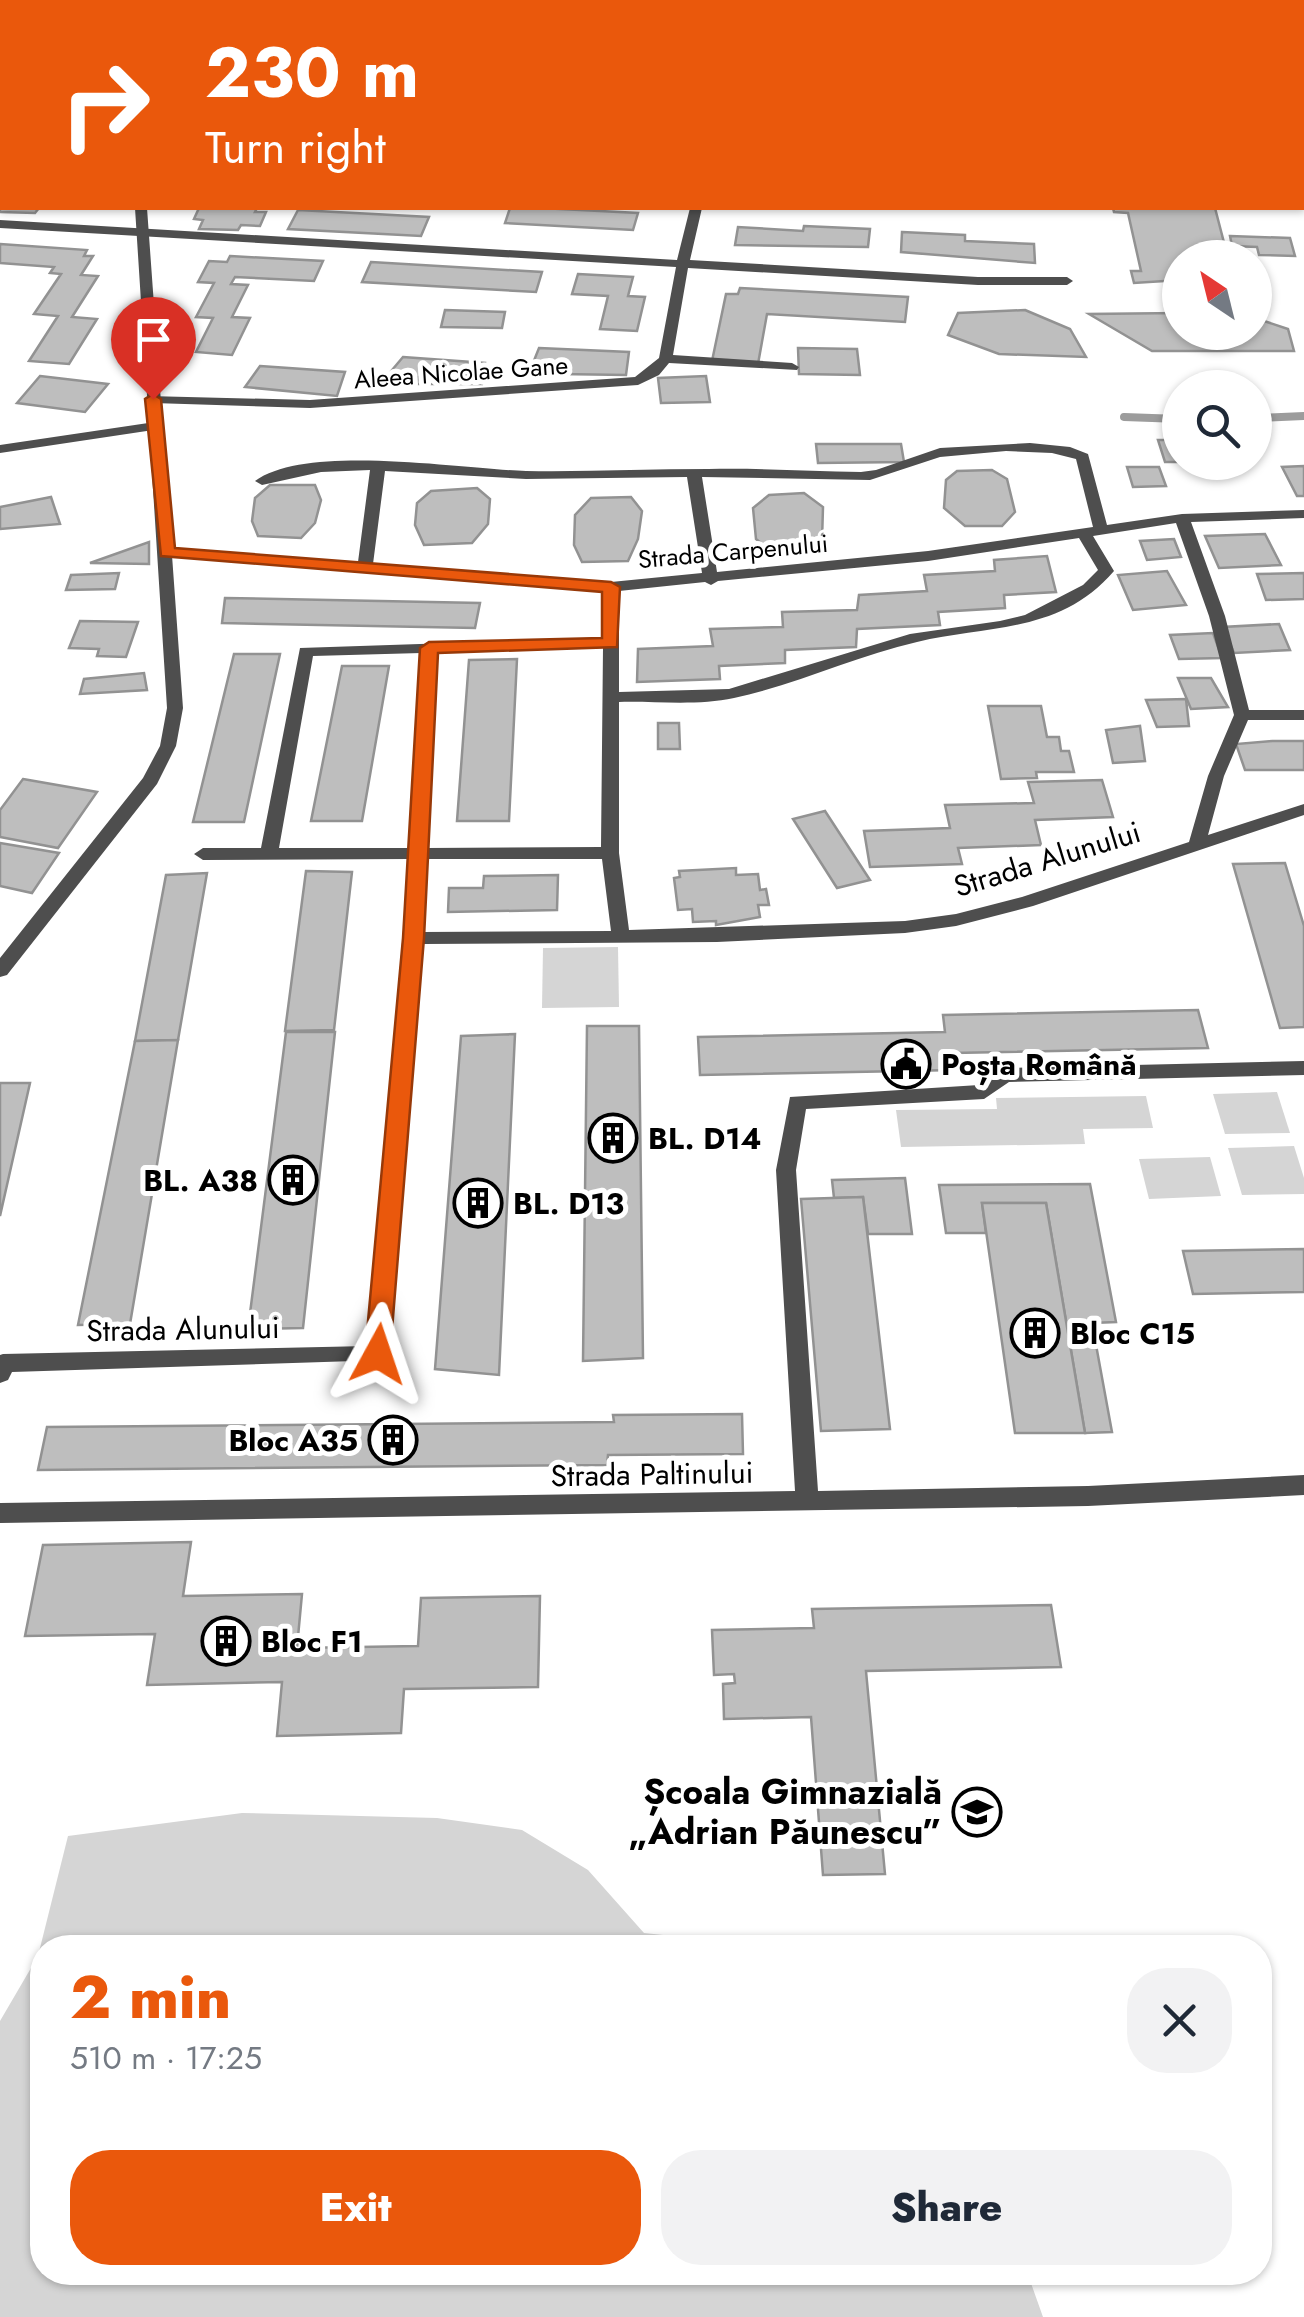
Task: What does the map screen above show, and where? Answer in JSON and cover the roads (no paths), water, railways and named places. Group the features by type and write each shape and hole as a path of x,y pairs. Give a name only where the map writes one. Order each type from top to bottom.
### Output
{"street":[{"path":"0,971 126,815 151,780 168,746 175,708 141,210"},
{"path":"696,210 666,359 792,368"},
{"path":"0,224 978,281 1067,281"},
{"name":"Aleea Nicolae Gane","path":"153,399 310,404 613,385 638,380 654,372 666,359"},
{"path":"0,448 155,426"},
{"path":"262,481 300,470 432,467 530,475 866,476 887,474 926,456 959,450 1057,448 1083,457 1101,530"},
{"path":"365,566 378,468"},
{"path":"694,473 712,580"},
{"name":"Strada Carpenului","path":"167,552 611,587 928,556 1182,518 1304,514"},
{"path":"1182,518 1216,616 1242,715 1216,776 1197,843"},
{"path":"610,698 730,694 916,636 1000,626 1031,618 1088,588 1106,571 1083,532"},
{"path":"611,587 610,853 621,935"},
{"path":"269,854 306,651 611,643"},
{"name":"Strada Alunului","path":"0,1374 3,1363 378,1354 414,938 429,648"},
{"path":"1242,715 1304,715"},
{"name":"Strada Alunului","path":"414,938 811,932 956,920 1028,902 1304,809"},
{"path":"203,854 610,853"},
{"path":"807,1502 786,1170 797,1102 984,1092 1004,1075 1304,1068"},
{"name":"Strada Paltinului","path":"0,1512 807,1502 1088,1496 1304,1485"}],"waterway":[{"path":"1272,417 1304,416"},
{"path":"1124,417 1162,418"}],"place":[{"name":"Poșta Română","path":"906,1064"},
{"name":"BL. D14","path":"613,1138"},
{"name":"BL. A38","path":"293,1180"},
{"name":"BL. D13","path":"478,1203"},
{"name":"Bloc C15","path":"1035,1333"},
{"name":"Bloc A35","path":"393,1440"},
{"name":"Bloc F1","path":"226,1641"},
{"name":"Școala Gimnazială „Adrian Păunescu”","path":"977,1812"}]}
